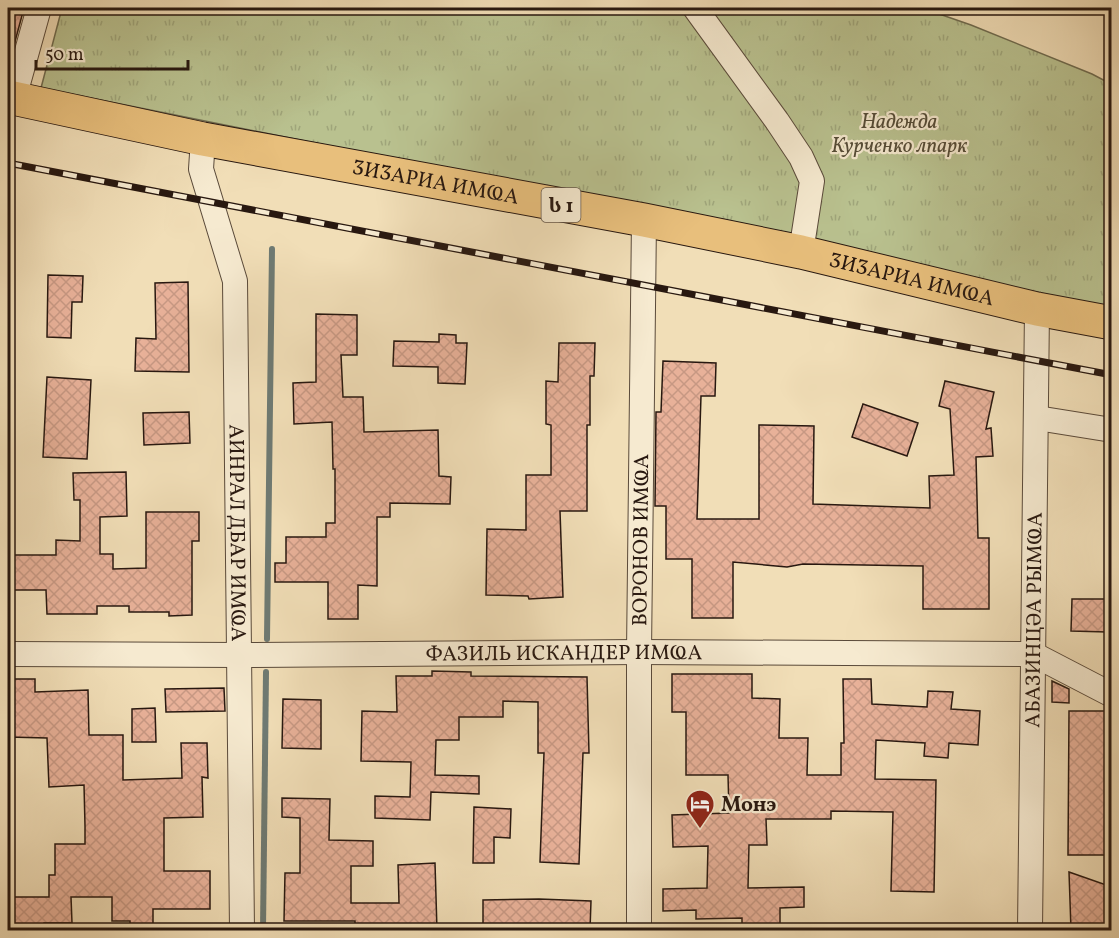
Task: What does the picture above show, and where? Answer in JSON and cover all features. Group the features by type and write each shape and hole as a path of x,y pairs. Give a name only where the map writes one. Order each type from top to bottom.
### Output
{"highway":[{"name":"ӠИӠАРИА ИМҨА","path":"10,98 203,139 644,220 801,252 1037,309 1112,323"}],"street":[{"path":"10,98 39,8"},
{"path":"695,8 777,121 801,157 812,181 801,252"},
{"name":"АИНРАЛ ДБАР ИМҨА","path":"203,139 201,170 235,281 242,930"},
{"name":"ВОРОНОВ ИМҨА","path":"639,930 639,652 644,220"},
{"name":"АБАЗИНЦӘА РЫМҨА","path":"1030,930 1037,309"},
{"path":"1037,418 1112,430"},
{"name":"ФАЗИЛЬ ИСКАНДЕР ИМҨА","path":"8,654 240,656 639,652 1033,654 1112,695"}],"green space":[{"name":"Надежда Курченко лпарк","path":"62,8 922,8 971,25 1092,74 1111,84 1111,308 654,211 41,88"}],"building":[{"path":"11,8 24,8 13,49 8,48 8,21"},
{"path":"48,275 83,276 82,302 72,302 71,338 47,337"},
{"path":"188,282 189,372 135,371 136,338 156,339 155,283"},
{"path":"316,314 357,315 357,355 341,355 343,397 363,397 364,432 438,430 439,476 451,477 450,504 390,503 390,517 377,517 377,586 358,585 358,619 328,619 328,582 275,582 275,563 286,563 286,537 326,537 326,523 335,523 332,422 294,424 293,383 316,382"},
{"path":"439,334 456,335 456,343 467,343 465,384 438,383 438,367 393,366 394,341 439,342"},
{"path":"559,343 595,343 594,376 590,376 590,425 587,425 587,511 560,511 563,597 529,599 528,596 486,595 487,529 526,530 526,475 551,475 551,425 546,424 546,381 558,382"},
{"path":"663,361 716,363 715,396 701,396 697,519 759,519 759,425 814,426 813,504 930,508 929,476 954,475 950,409 939,406 945,381 994,392 986,429 991,428 993,456 976,457 978,538 989,538 989,609 923,609 923,566 803,564 787,567 733,562 733,618 692,618 692,559 666,559 666,506 655,506 656,412 661,412"},
{"path":"47,377 91,380 87,459 43,457"},
{"path":"863,404 918,423 907,456 852,437"},
{"path":"189,412 190,443 144,445 143,413"},
{"path":"126,472 127,516 100,517 100,554 113,554 113,569 146,568 146,512 199,512 199,541 192,541 192,615 169,616 169,612 129,612 129,606 97,606 97,614 47,614 46,590 8,590 8,555 56,555 56,540 80,541 80,500 74,500 73,473"},
{"path":"1072,599 1107,599 1107,632 1071,631"},
{"path":"432,671 471,672 471,676 587,677 589,753 583,753 579,864 540,862 544,753 538,753 538,702 503,701 503,717 459,717 459,740 436,740 435,775 479,776 479,794 431,792 430,820 375,818 375,796 410,797 411,762 361,761 362,711 397,712 396,676 432,676"},
{"path":"672,674 752,674 752,698 780,699 779,738 808,738 807,775 841,775 841,743 844,743 843,679 871,679 872,704 927,707 928,691 953,692 951,709 980,711 978,745 949,743 948,758 924,756 925,743 876,740 875,779 936,780 934,892 891,891 893,812 831,811 831,819 766,819 767,845 749,845 748,888 804,887 804,907 780,908 780,929 742,930 742,918 696,919 696,910 663,911 663,889 707,888 708,846 673,847 672,815 729,813 728,775 686,775 686,712 672,712"},
{"path":"8,679 35,679 35,692 88,690 89,735 123,735 123,780 182,778 181,743 207,743 208,778 202,777 203,817 164,818 164,871 210,871 210,909 153,909 153,930 130,930 130,921 112,921 112,897 71,897 72,923 44,923 44,930 13,930 12,897 49,897 49,875 55,875 55,844 85,844 85,826 84,785 49,787 47,738 8,737"},
{"path":"1052,681 1069,689 1069,703 1052,702"},
{"path":"224,688 225,711 166,712 165,689"},
{"path":"283,699 321,700 321,749 282,748"},
{"path":"155,708 156,742 132,742 132,709"},
{"path":"1069,711 1112,711 1112,855 1068,855"},
{"path":"282,798 330,799 329,840 373,841 373,866 351,866 351,903 399,903 398,865 435,863 437,930 355,930 355,921 284,921 285,873 300,873 300,818 282,817"},
{"path":"474,807 511,809 510,838 494,837 494,863 473,863"},
{"path":"1069,872 1112,887 1112,930 1071,930"},
{"path":"483,900 591,901 590,930 483,930"}],"waterway":[{"path":"267,639 272,249"},
{"path":"263,930 266,672"}],"railway":[{"path":"8,163 1112,375"}],"place":[{"name":"Монэ","path":"700,830"}]}
